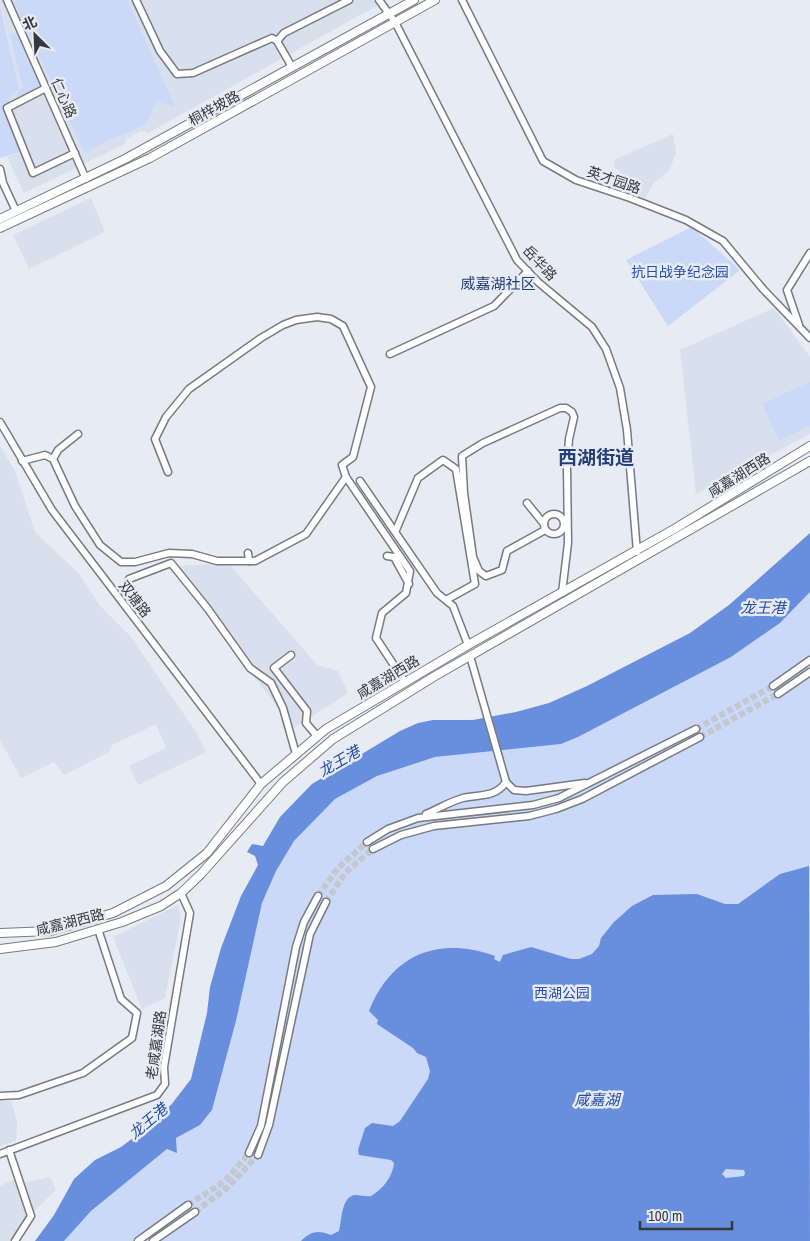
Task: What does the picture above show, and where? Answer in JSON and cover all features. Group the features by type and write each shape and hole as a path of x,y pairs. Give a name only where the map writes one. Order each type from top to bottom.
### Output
{"main road":[{"name":"桐梓坡路","path":"0,219 146,149 414,0"},
{"name":"桐梓坡路","path":"0,228 150,158 435,0"},
{"name":"咸嘉湖西路","path":"0,934 51,930 113,913 166,886 207,853 261,784 317,736 468,645 676,528 810,446"},
{"name":"咸嘉湖西路","path":"0,949 56,942 161,906 181,893 216,860 259,808 306,760 364,718 810,461"}],"street":[{"name":"仁心路","path":"7,0 86,179"},
{"path":"136,0 160,51 177,74 192,73 272,38 277,40 292,67"},
{"path":"277,40 284,33 349,0"},
{"name":"岳华路","path":"379,0 391,13 517,260 592,327 606,349 620,388 626,421 636,550 639,561"},
{"name":"英才园路","path":"462,0 543,161 576,180 630,198 686,220 722,241 762,289 810,338"},
{"path":"46,88 6,108 33,173 75,153"},
{"path":"0,169 3,183 16,211"},
{"path":"800,328 787,290 810,253"},
{"path":"390,354 494,306 528,271"},
{"path":"168,472 154,439 166,417 189,389 261,338 296,320 317,317 331,320 343,326 371,388 353,456 342,465 346,477 410,571 410,585 406,593 382,613 376,638 405,682"},
{"path":"527,503 544,527 507,551 502,570 486,576 479,571 474,557 464,493 462,456 483,443 560,408 566,408 572,412 574,417 568,448 568,543 562,593"},
{"name":"双塘路","path":"0,422 52,510 261,784"},
{"path":"53,459 58,450 78,434"},
{"path":"22,461 45,456 53,459 75,506 100,546 121,562 135,562 169,554 192,554 217,561 255,561 306,534 346,477"},
{"path":"396,530 418,478 443,460 456,470 475,584 446,600"},
{"path":"360,481 396,530 437,592 453,606 468,645"},
{"path":"248,553 249,561"},
{"path":"387,556 394,557 410,585"},
{"path":"129,579 171,563 208,609 250,668 271,682 283,708 296,754"},
{"path":"291,655 274,668 307,711 306,723 317,736"},
{"path":"470,656 488,712 506,782 514,790 526,791 592,782"},
{"path":"772,686 810,660"},
{"path":"778,694 810,672"},
{"path":"418,818 533,805 559,798 696,728"},
{"path":"373,849 401,835 434,826 529,816 556,809 582,799 700,736"},
{"path":"367,842 388,829 462,799 500,791 506,782"},
{"name":"老咸嘉湖路","path":"0,1154 157,1095 165,1084 164,1067 190,913 181,893"},
{"path":"249,1153 261,1126 296,948 304,922 318,896"},
{"path":"258,1155 269,1125 310,934 326,902"},
{"path":"0,1096 19,1096 83,1073 132,1038 137,1013 121,999 98,929"},
{"path":"9,1150 31,1216 15,1241"},
{"path":"138,1241 188,1205"},
{"path":"153,1241 195,1212"}],"shaded area":[{"path":"0,0 387,0 148,133 141,131 126,139 125,144 24,193 7,157 20,152 4,108 12,94 19,89"},
{"path":"673,134 676,153 669,171 654,183 645,198 607,184 610,178 630,181 615,168 614,160"},
{"path":"91,198 105,232 29,269 13,235"},
{"path":"774,308 810,357 810,434 696,494 680,350"},
{"path":"0,446 15,471 35,532 79,574 101,607 130,636 196,732 206,752 138,785 129,766 166,748 156,724 112,745 109,752 64,775 54,762 21,778 0,740"},
{"path":"228,563 317,665 338,671 348,693 294,728 242,661 177,566"},
{"path":"178,905 181,918 165,998 142,1009 113,937"},
{"path":"0,1101 11,1101 17,1122 16,1141 0,1146"},
{"path":"50,1177 56,1190 34,1211 24,1183"},
{"path":"17,1178 28,1219 15,1241 0,1241 0,1186"}],"green space":[{"path":"18,0 127,0 175,107 157,101 145,125 109,140 85,153 14,2"},
{"path":"0,5 19,89 12,94 4,109 20,152 0,158"},
{"path":"17,33 42,87 22,98 16,95 23,87 10,34"},
{"name":"抗日战争纪念园","path":"692,227 740,270 668,326 626,260"},
{"path":"810,382 810,426 779,441 762,404"},
{"name":"西湖公园","path":"810,592 810,1241 64,1241 91,1211 167,1149 177,1152 176,1138 200,1125 212,1110 236,1021 262,903 276,871 294,841 335,799 377,776 435,757 561,744 578,737 731,657 780,623"}],"water":[{"name":"龙王港","path":"810,533 810,592 780,623 731,657 578,737 561,744 435,757 377,776 335,799 294,841 276,871 262,903 236,1021 212,1110 200,1125 176,1138 177,1153 167,1149 91,1211 64,1241 35,1241 54,1215 74,1179 95,1160 121,1147 137,1135 139,1130 158,1112 171,1105 191,1079 207,1013 210,987 221,948 241,896 258,865 255,856 247,852 252,844 263,846 280,817 312,784 400,731 418,723 433,720 473,720 516,712 549,703 587,686 690,633 729,605"},
{"name":"咸嘉湖","path":"809,866 810,1241 301,1241 315,1232 331,1235 339,1231 347,1200 355,1195 371,1196 387,1182 392,1173 394,1163 391,1160 359,1155 358,1150 365,1128 372,1123 393,1126 400,1121 428,1079 430,1071 426,1057 417,1053 413,1048 377,1024 378,1020 369,1011 379,991 390,976 404,963 419,955 436,950 454,948 474,950 495,956 494,959 500,962 503,955 531,947 571,959 579,959 592,954 599,946 601,938 614,922 632,906 653,895 697,894 725,904 738,904 780,874","holes":["726,1169 744,1170 744,1176 726,1178 722,1174"]}],"tunnel":[{"path":"696,729 773,686"},
{"path":"700,737 778,694"},
{"path":"318,896 338,868 367,842"},
{"path":"326,902 345,873 373,849"},
{"path":"188,1205 225,1181 249,1153"},
{"path":"195,1212 228,1187 258,1155"}],"district":[{"name":"威嘉湖社区","path":"498,283"},
{"name":"西湖街道","path":"596,457"}]}
